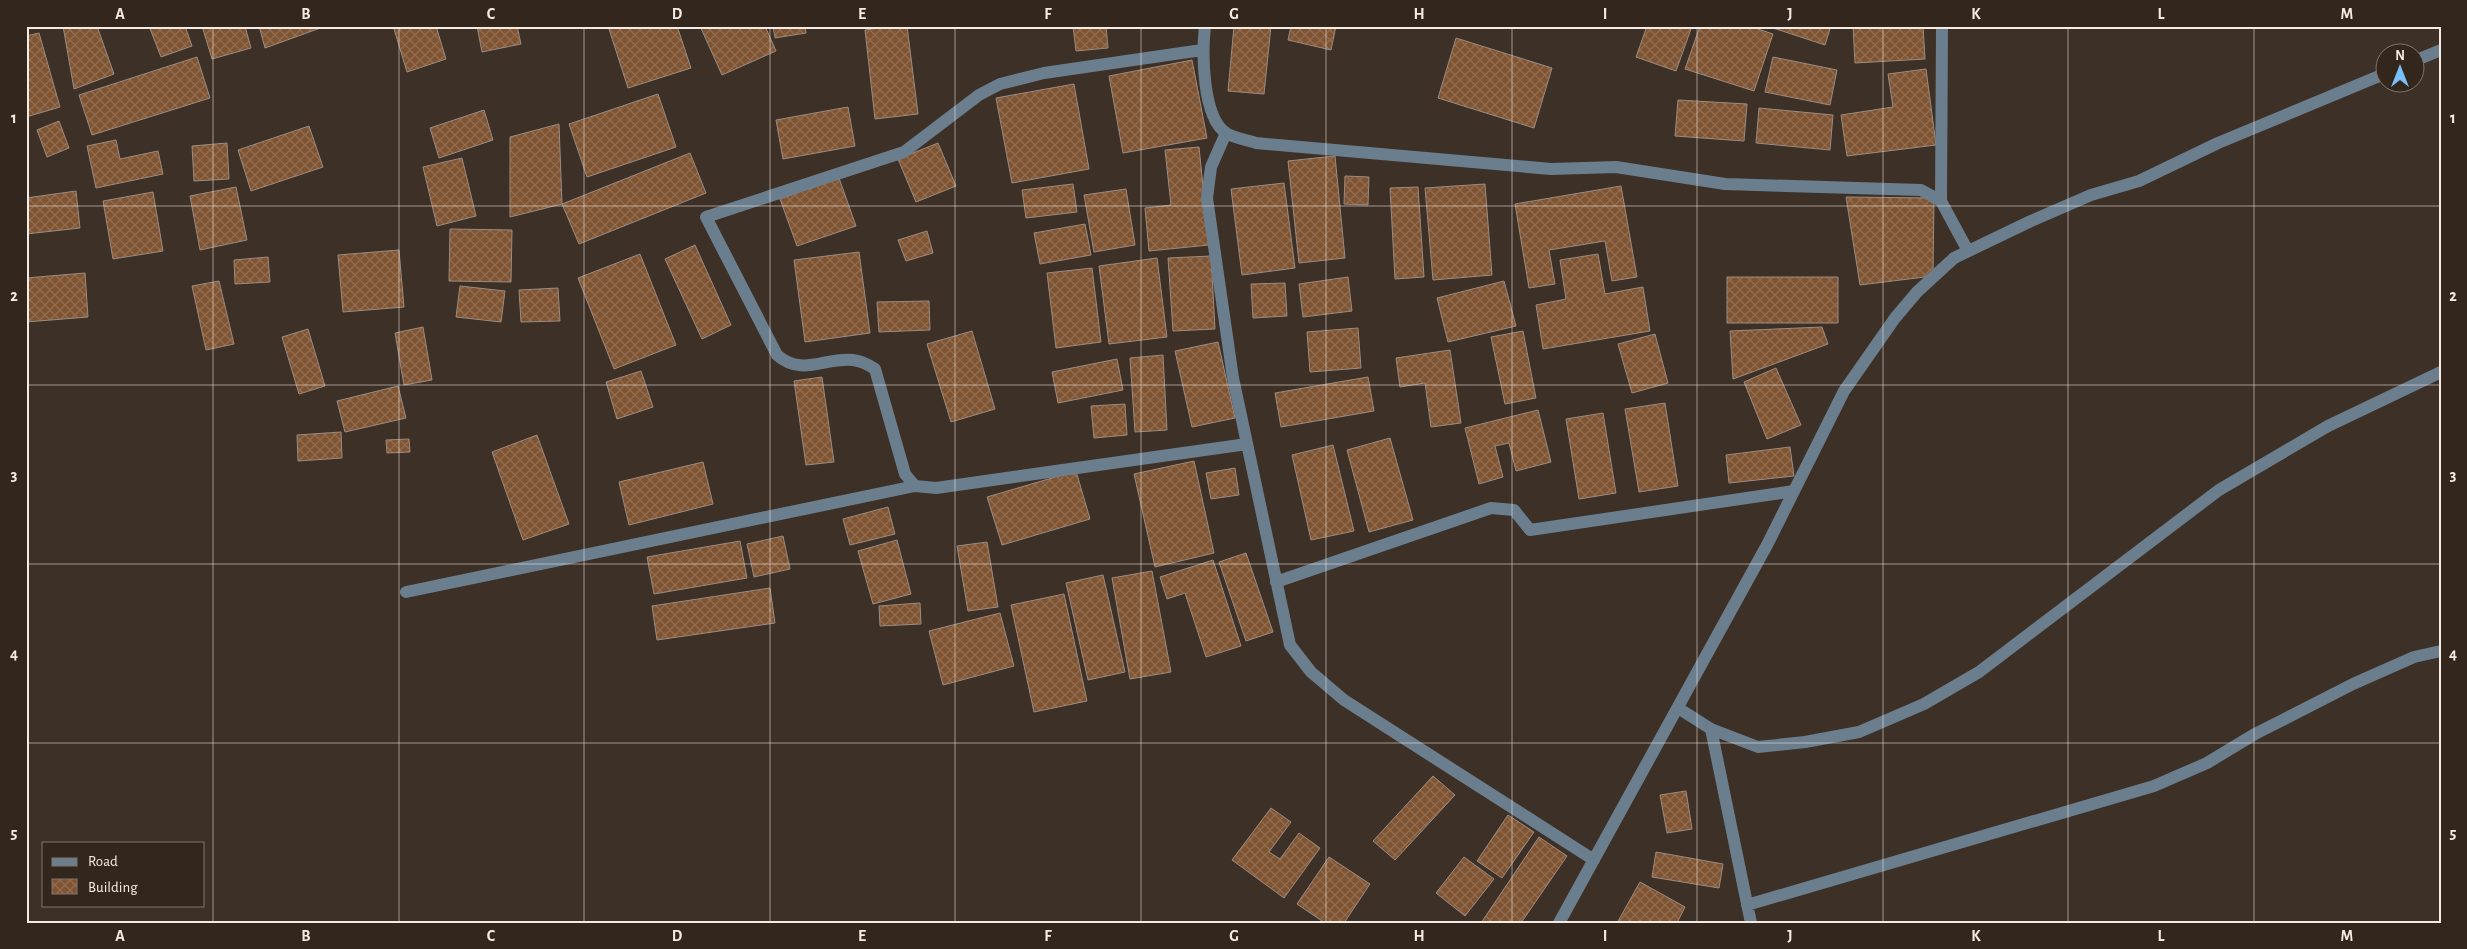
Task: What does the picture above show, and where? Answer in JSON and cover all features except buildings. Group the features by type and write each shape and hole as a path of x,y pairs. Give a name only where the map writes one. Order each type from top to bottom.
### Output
{"street":[{"path":"1205,26 1202,50 1211,114 1226,133 1256,143 1551,169 1616,167 1724,184 1921,190 1941,201"},
{"path":"1942,26 1941,201 1968,251"},
{"path":"915,486 905,474 875,369 853,360 799,366 786,363 777,355 706,218 904,152 978,95 1000,84 1044,73 1202,50"},
{"path":"2424,57 2441,50"},
{"path":"1559,923 1767,545 1844,391 1895,318 1917,292 1954,258 1968,251 2083,199 2139,181 2218,143 2374,78"},
{"path":"1226,133 1211,167 1207,198 1233,378 1290,645 1312,672 1344,700 1594,860"},
{"path":"1678,708 1711,729 1758,747 1859,732 1924,704 1979,672 2220,490 2328,426 2441,372"},
{"path":"406,592 915,486 936,488 1247,444"},
{"path":"1276,582 1491,508 1514,510 1530,530 1794,491"},
{"path":"1747,905 2154,786 2207,763 2255,734 2353,684 2414,657 2441,651"},
{"path":"1711,729 1750,923"}]}
